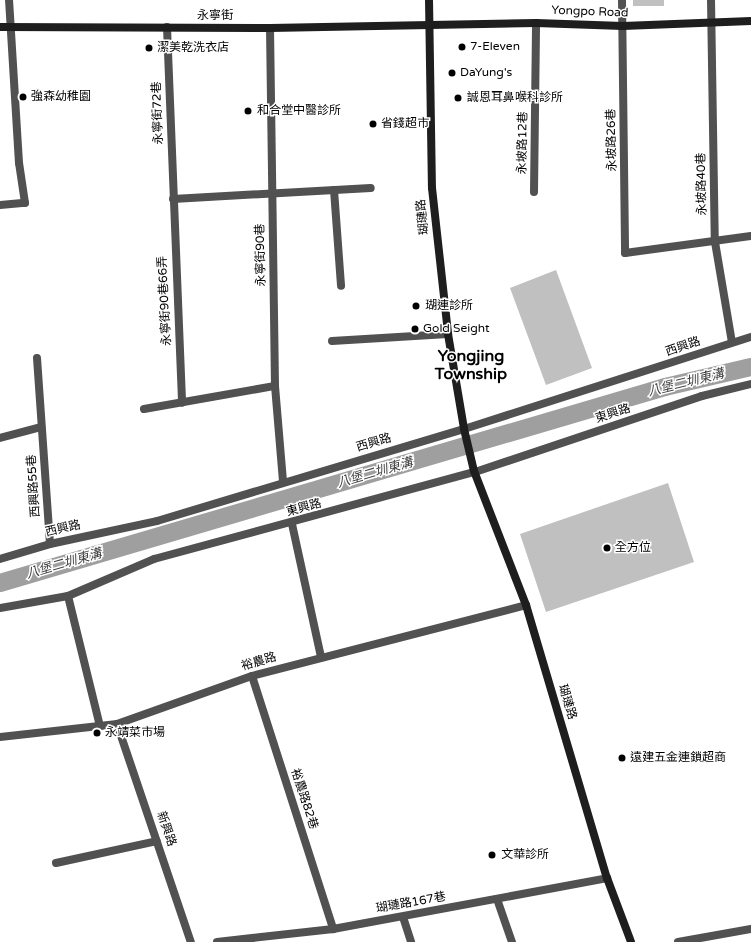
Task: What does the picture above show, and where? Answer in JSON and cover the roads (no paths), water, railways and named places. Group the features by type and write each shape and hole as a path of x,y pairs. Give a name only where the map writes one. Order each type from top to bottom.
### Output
{"street":[{"path":"0,205 24,203 9,0"},
{"name":"瑚璉路","path":"429,0 432,188 448,334 464,430 475,472 526,605 607,878 631,942"},
{"name":"永坡路26巷","path":"622,0 625,253 715,242"},
{"name":"永坡路40巷","path":"711,0 715,242 732,342"},
{"name":"Yongpo Road","path":"429,23 536,23 623,26 711,24 751,21"},
{"name":"永寧街","path":"0,27 270,28 429,23"},
{"name":"永坡路12巷","path":"534,192 536,23"},
{"name":"永寧街72巷","path":"168,27 173,198"},
{"name":"永寧街90巷","path":"270,28 275,386 283,482"},
{"path":"173,198 371,188"},
{"path":"334,190 341,286"},
{"name":"永寧街90巷66弄","path":"173,198 182,403"},
{"path":"715,242 751,236"},
{"path":"332,341 448,334"},
{"name":"西興路","path":"0,559 50,544 157,521 283,482 464,430 751,337"},
{"name":"西興路55巷","path":"36,358 50,544"},
{"name":"東興路","path":"0,608 68,596 154,559 292,524 475,472 702,396 751,384"},
{"path":"144,409 275,386"},
{"path":"0,438 41,427"},
{"path":"292,524 321,657"},
{"path":"68,596 100,726"},
{"name":"裕農路","path":"0,737 117,724 252,676 526,605"},
{"name":"裕農路82巷","path":"252,676 333,929"},
{"name":"新興路","path":"117,724 191,942"},
{"path":"56,863 157,840"},
{"name":"瑚璉路167巷","path":"217,942 333,929 607,878"},
{"path":"497,899 512,942"},
{"path":"403,917 410,942"},
{"path":"678,942 751,929"}],"waterway":[{"name":"八堡二圳東溝","path":"0,583 665,387 751,367"}],"place":[{"name":"7-Eleven","path":"462,47"},
{"name":"潔美乾洗衣店","path":"149,48"},
{"name":"DaYung's","path":"452,73"},
{"name":"強森幼稚園","path":"23,97"},
{"name":"誠恩耳鼻喉科診所","path":"458,98"},
{"name":"和合堂中醫診所","path":"248,111"},
{"name":"省錢超市","path":"373,124"},
{"name":"瑚連診所","path":"416,306"},
{"name":"Gold Seight","path":"415,329"},
{"name":"全方位","path":"607,548"},
{"name":"永靖菜市場","path":"97,733"},
{"name":"遠建五金連鎖超商","path":"622,758"},
{"name":"文華診所","path":"492,855"}],"district":[{"name":"Yongjing Township","path":"471,365"}]}
